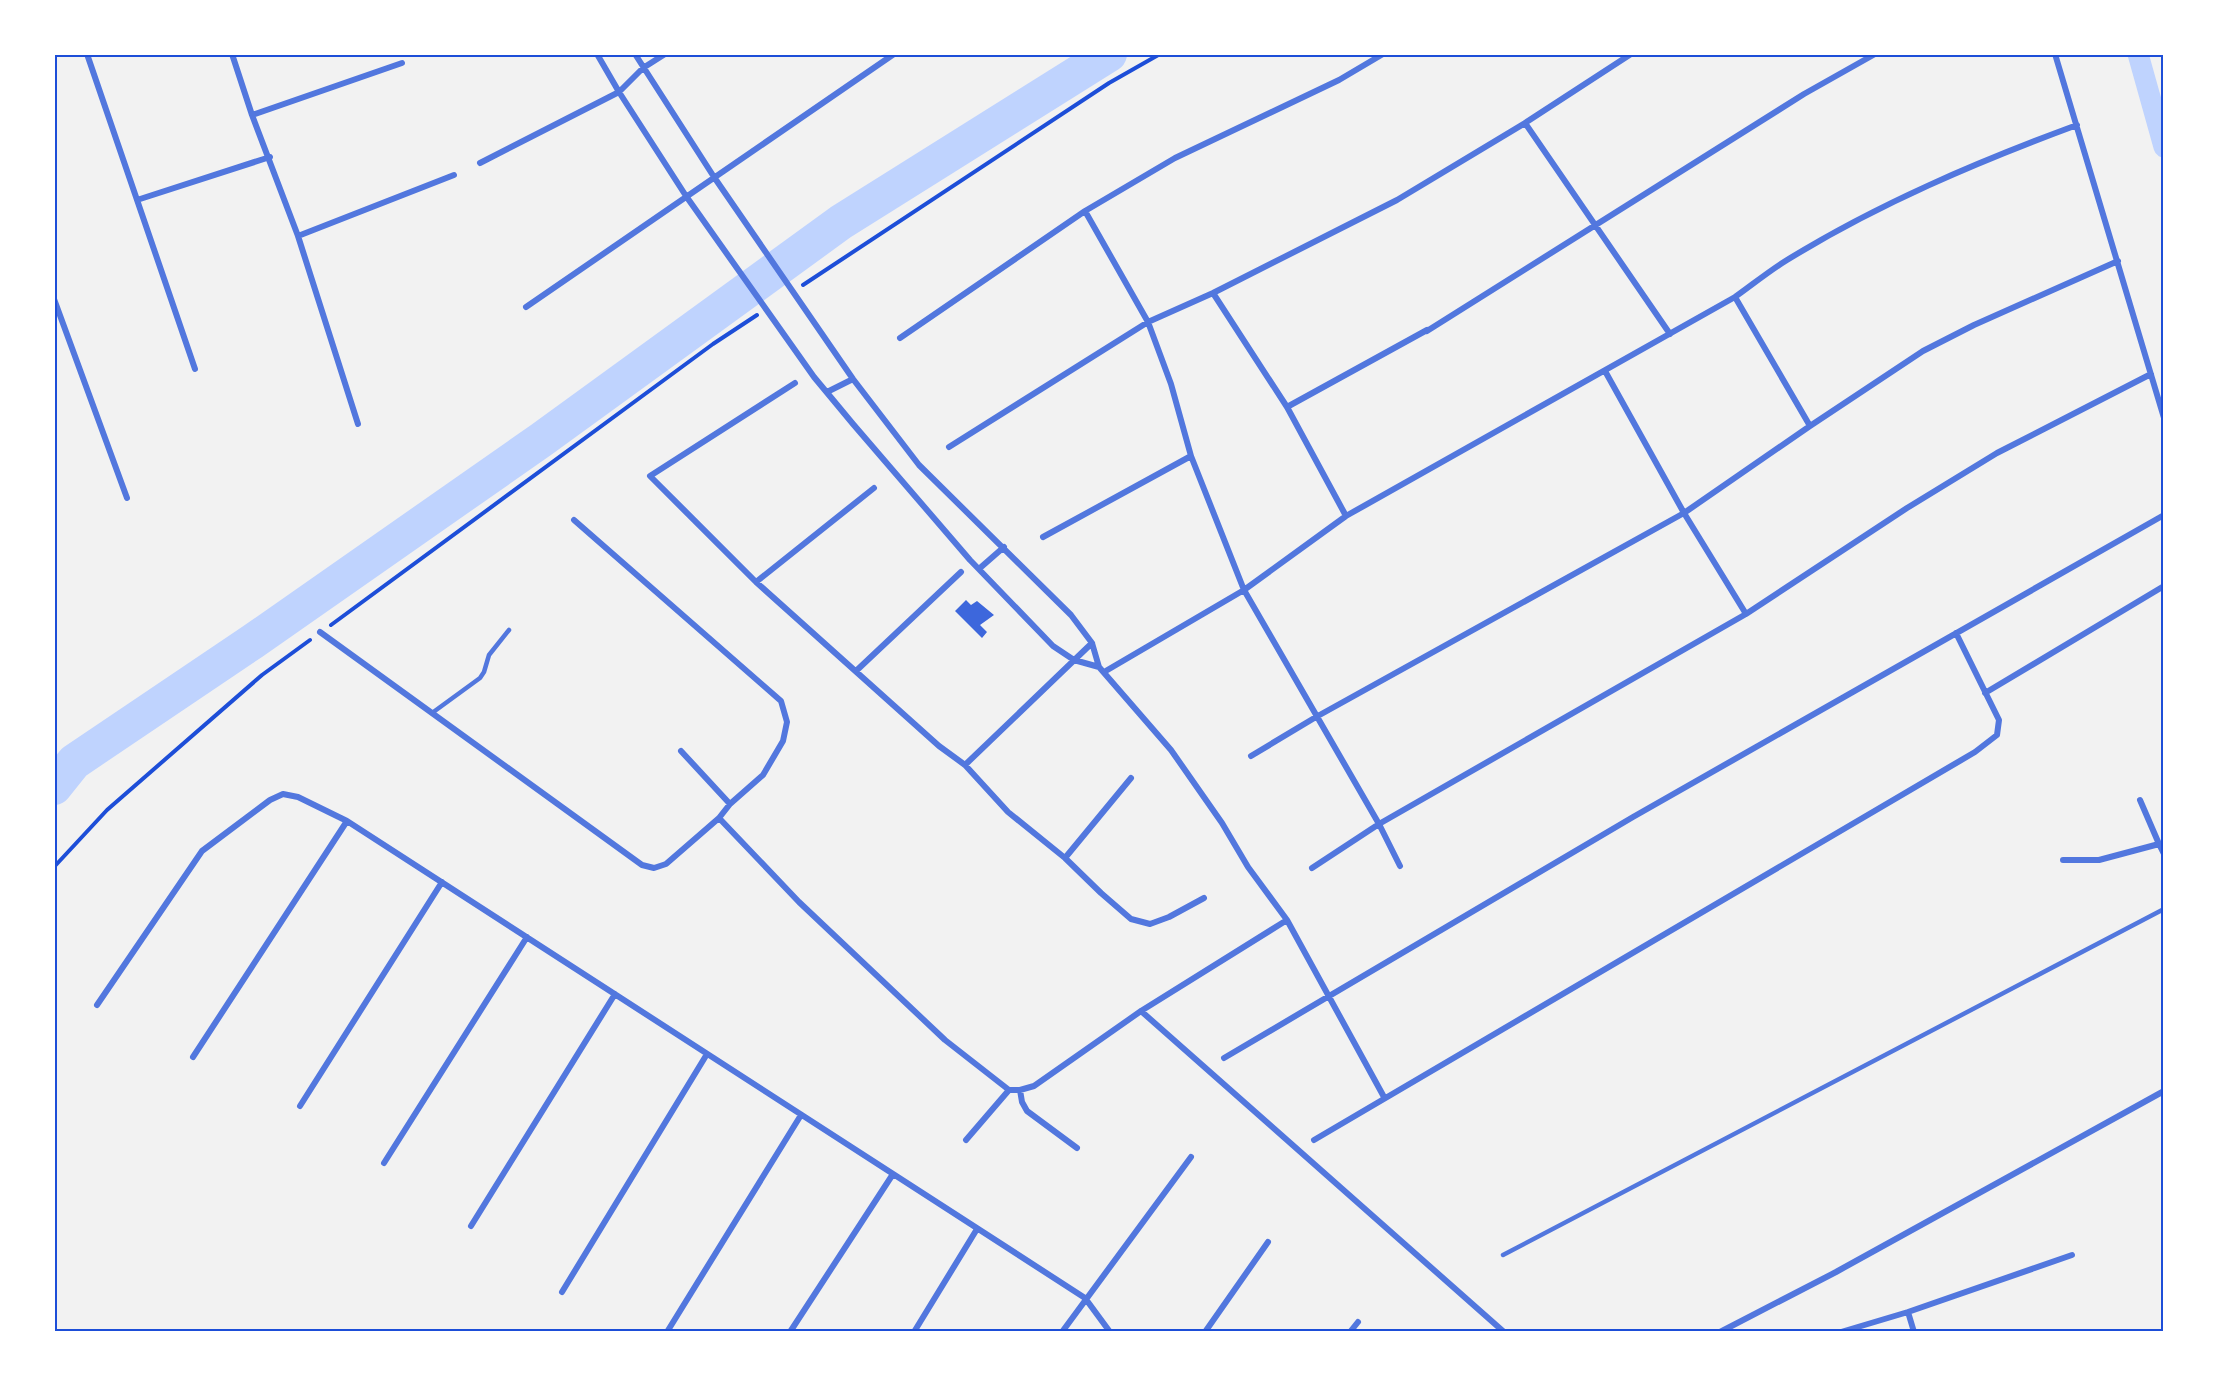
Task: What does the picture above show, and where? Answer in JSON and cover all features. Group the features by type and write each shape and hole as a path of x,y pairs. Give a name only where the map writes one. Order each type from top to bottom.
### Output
{"street":[{"path":"87,54 195,369"},
{"path":"232,54 252,115 270,157 298,236 358,424"},
{"path":"597,54 686,196 814,377 970,560 1053,646 1074,660 1102,669 1244,590 1346,516 1735,297 1786,261 1830,235 1995,155 2077,125"},
{"path":"635,54 714,177 853,379 919,465 1071,615 1092,643 1102,669 1171,750 1222,823 1248,867 1287,920 1384,1097"},
{"path":"480,163 619,92 643,68 665,54"},
{"path":"526,307 894,54"},
{"path":"900,338 1085,211 1175,158 1339,80 1383,54"},
{"path":"949,447 1148,322 1213,294 1397,200 1525,123 1631,54"},
{"path":"1287,407 1427,331 1804,94 1875,54"},
{"path":"2055,54 2164,418"},
{"path":"252,115 402,63"},
{"path":"1525,123 1670,334"},
{"path":"137,200 270,157"},
{"path":"298,236 454,175"},
{"path":"1085,211 1148,322 1171,384 1191,456 1244,590 1379,824 1400,866"},
{"path":"1251,756 1316,717 1684,513 1923,351 1974,325 2118,261"},
{"path":"1213,294 1287,407 1346,516"},
{"path":"1735,297 1810,426"},
{"path":"54,298 128,498"},
{"path":"1605,371 1684,513 1746,615"},
{"path":"1312,868 1379,824 1746,615 1951,480 1997,453 2151,374"},
{"path":"827,392 853,379"},
{"path":"795,383 650,476 756,582 939,746 965,765 1008,812 1065,858 1131,919 1150,924 1169,917 1204,898"},
{"path":"1042,537 1191,456"},
{"path":"756,582 874,488"},
{"path":"1224,1058 1633,817 2164,515"},
{"path":"320,632 642,865 654,868 666,864 718,819 730,804 763,775 783,741 788,722 781,700 574,520"},
{"path":"980,568 1004,547"},
{"path":"856,670 961,572"},
{"path":"1985,693 2164,586"},
{"path":"1314,1140 1975,752 1997,735 1998,720 1956,633"},
{"path":"965,765 1092,643"},
{"path":"681,751 730,804"},
{"path":"1065,858 1131,778"},
{"path":"97,1005 202,851 270,800 283,794 298,797 347,821 1085,1298 1110,1332"},
{"path":"2140,800 2164,854"},
{"path":"718,819 799,902 936,1032 1009,1090 1034,1086 1141,1011 1287,920"},
{"path":"194,1057 347,821"},
{"path":"2063,860 2099,860 2159,844"},
{"path":"300,1106 441,882"},
{"path":"384,1162 526,937"},
{"path":"471,1226 615,994"},
{"path":"1141,1011 1504,1332"},
{"path":"562,1292 707,1054"},
{"path":"966,1140 1009,1090"},
{"path":"1020,1090 1027,1112 1077,1148"},
{"path":"1720,1332 1836,1272 2164,1091"},
{"path":"667,1332 801,1115"},
{"path":"1062,1332 1191,1157"},
{"path":"790,1332 893,1174"},
{"path":"914,1332 978,1229"},
{"path":"1205,1332 1268,1242"},
{"path":"1841,1332 2072,1256"},
{"path":"1908,1311 1914,1332"},
{"path":"1350,1332 1358,1322"}],"lane":[{"path":"432,713 480,678 489,655 509,630"},
{"path":"1503,1255 2164,909"}],"path":[{"path":"802,285 1109,83 1160,54"},
{"path":"54,867 107,810 262,675 704,351 763,311"}],"building":[{"path":"966,600 971,605 977,601 994,615 980,625 987,632 982,638 955,611"}],"waterway":[{"path":"54,787 74,762 252,642 541,440 841,222 1109,54"},
{"path":"2138,54 2164,147"}]}
